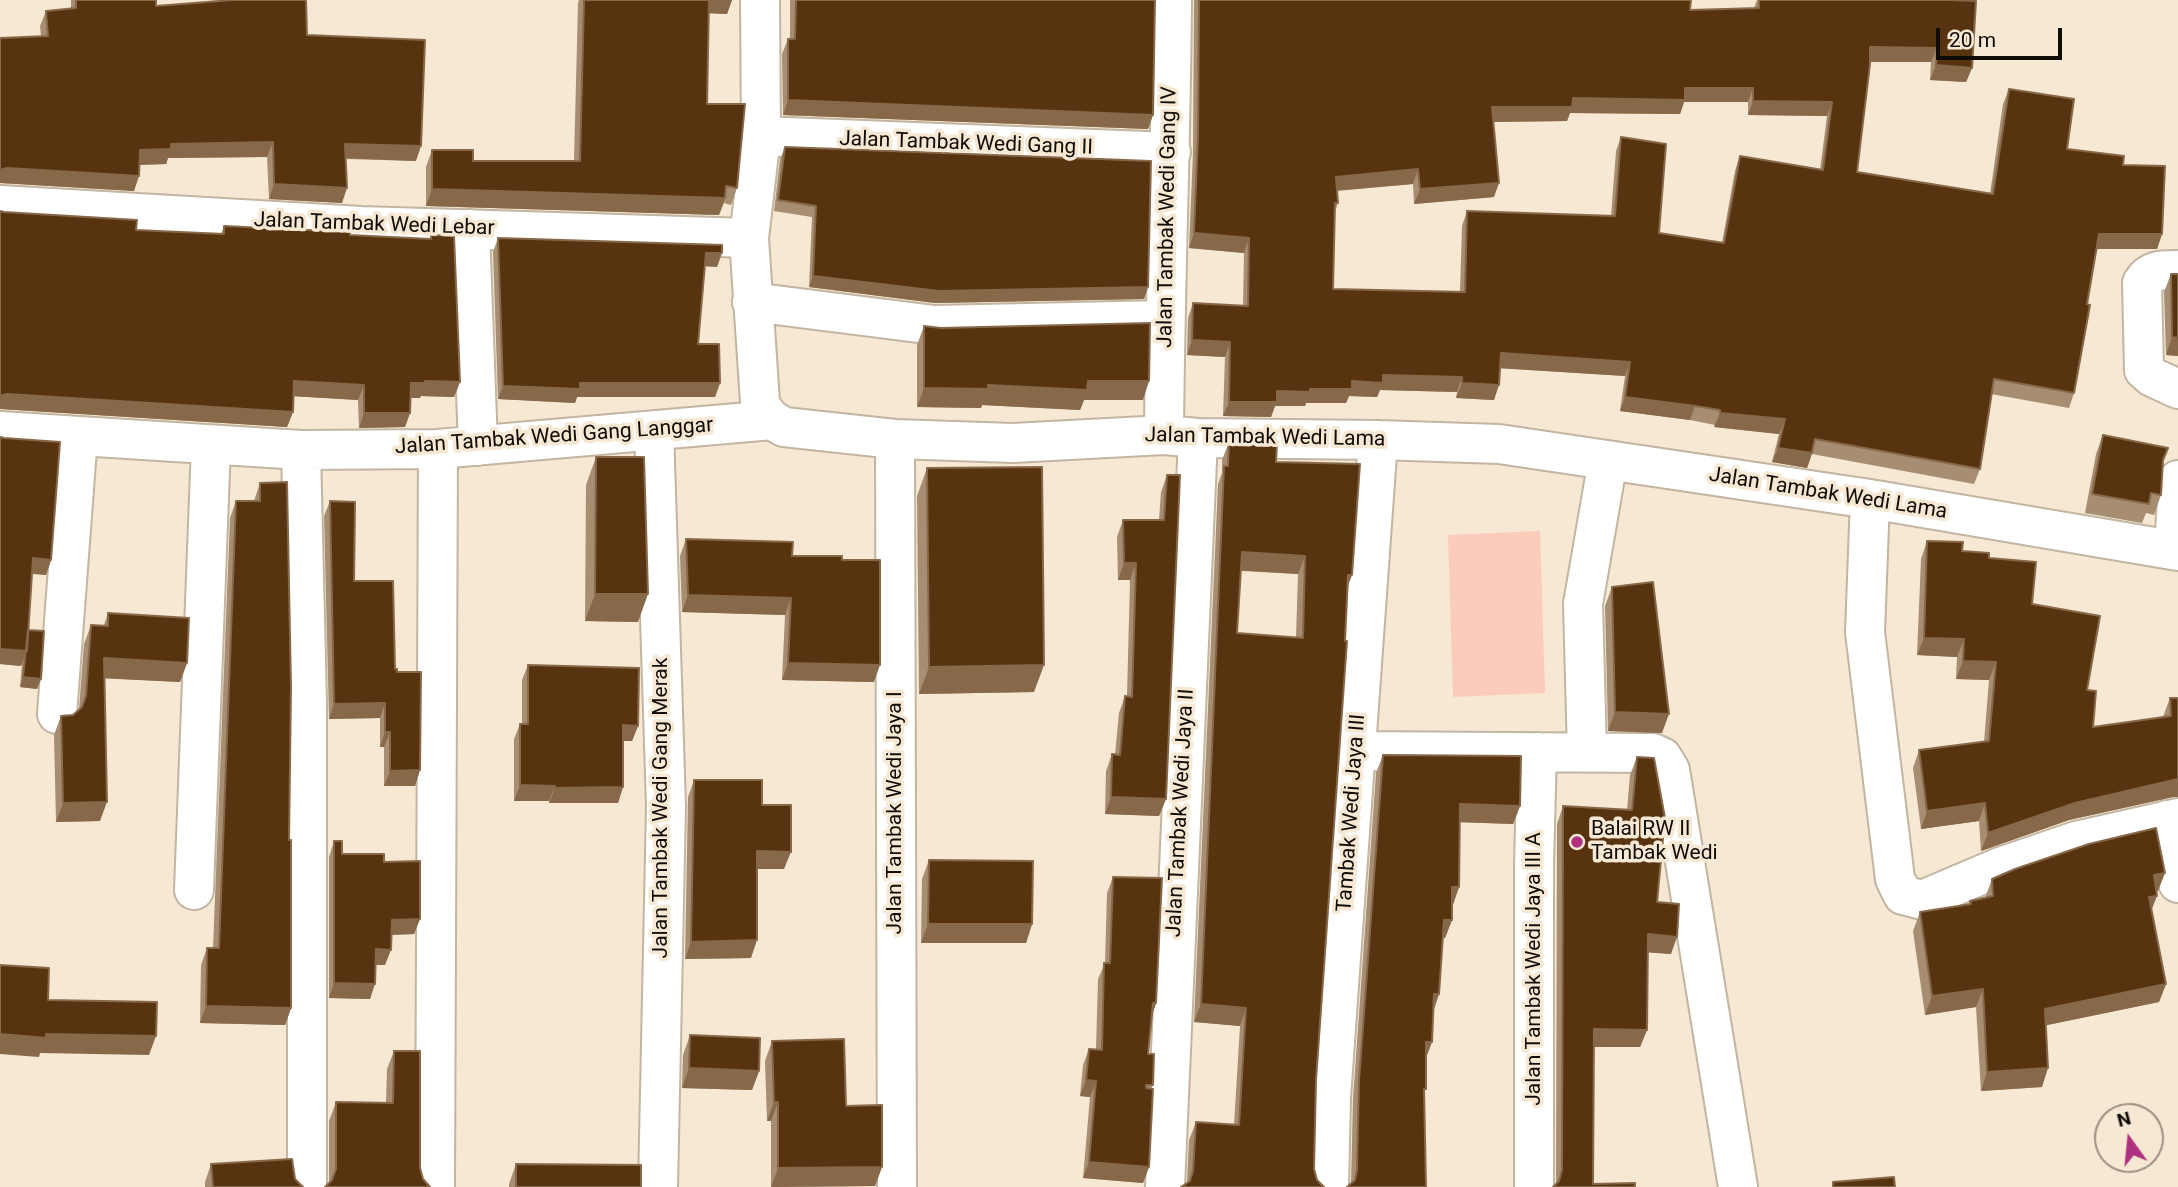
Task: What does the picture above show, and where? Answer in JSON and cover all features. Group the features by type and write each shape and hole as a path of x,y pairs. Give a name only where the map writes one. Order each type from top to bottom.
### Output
{"street":[{"path":"760,0 761,136 749,238 760,402 772,420"},
{"name":"Jalan Tambak Wedi Gang IV","path":"1172,0 1171,152 1165,320 1181,437"},
{"name":"Jalan Tambak Wedi Gang II","path":"761,136 1171,152"},
{"name":"Jalan Tambak Wedi Lebar","path":"0,205 347,225 749,238"},
{"path":"470,229 478,446"},
{"path":"2178,270 2159,270 2146,275 2142,283 2144,370 2152,377 2178,389"},
{"path":"752,302 934,325 1165,320"},
{"name":"Jalan Tambak Wedi Gang Langgar","path":"0,431 301,450 438,449 772,420"},
{"name":"Jalan Tambak Wedi Lama","path":"772,420 784,427 895,439 1013,443 1181,437 1499,444 1870,499 2176,550"},
{"name":"Jalan Tambak Wedi Gang Merak","path":"653,430 666,806 658,1187"},
{"path":"57,714 78,436"},
{"name":"Jalan Tambak Wedi Jaya II","path":"1165,1187 1181,437"},
{"name":"Jalan Tambak Wedi Jaya I","path":"895,439 897,1187"},
{"name":"Tambak Wedi Jaya III","path":"1328,1187 1331,1098 1378,440"},
{"path":"194,890 211,445"},
{"path":"435,1187 438,449"},
{"path":"301,450 307,704 307,1187"},
{"path":"1587,753 1583,604 1608,460"},
{"path":"2176,550 2178,480"},
{"path":"1870,499 1865,632 1895,879 1903,895 1922,900 2000,867 2077,841 2173,819 2178,883"},
{"path":"1356,751 1653,753 1662,757 1670,770 1738,1187"},
{"name":"Jalan Tambak Wedi Jaya III A","path":"1534,1187 1534,864 1537,751"}],"shaded area":[{"path":"1540,531 1545,693 1453,697 1448,535"}],"building":[{"path":"76,0 156,0 156,6 232,0 306,0 307,35 425,40 421,146 345,144 347,188 274,184 273,142 171,144 171,149 140,150 139,176 7,168 0,170 0,38 48,36 46,11 76,8"},
{"path":"584,0 709,0 707,104 745,104 737,188 726,186 725,198 432,189 432,150 473,150 473,161 580,161"},
{"path":"796,0 1155,0 1153,115 788,100 788,39 795,39"},
{"path":"1199,0 1691,0 1690,10 1759,8 1759,0 1976,1 1972,68 1936,65 1937,48 1870,47 1857,172 1993,194 2009,89 2074,99 2067,149 2124,156 2123,165 2165,166 2162,234 2099,234 2087,304 2090,305 2074,393 1994,379 1980,469 1815,439 1812,453 1778,448 1785,419 1720,413 1720,410 1625,397 1630,362 1501,353 1499,385 1462,383 1462,377 1383,375 1383,383 1352,381 1352,389 1277,391 1277,402 1229,402 1230,342 1192,340 1193,303 1248,306 1249,238 1194,233","holes":["1685,88 1753,88 1753,101 1832,102 1823,170 1740,156 1724,243 1659,233 1666,144 1621,137 1615,216 1467,211 1465,292 1333,289 1335,203 1338,203 1336,177 1418,169 1420,189 1499,183 1492,107 1572,107 1573,98 1685,100"]},
{"path":"785,147 1151,161 1148,287 939,291 813,276 816,206 778,200"},
{"path":"0,211 137,220 136,230 224,234 224,226 431,239 431,235 454,236 460,382 411,383 410,413 364,413 364,385 294,381 293,412 7,394 0,396"},
{"path":"498,238 722,245 722,253 706,253 698,344 719,344 720,383 580,383 580,389 503,386"},
{"path":"2171,274 2178,274 2178,338 2172,337"},
{"path":"1150,323 1149,381 1088,381 1087,390 988,385 988,389 924,388 924,326 941,328"},
{"path":"2103,435 2168,448 2163,460 2161,495 2151,493 2149,504 2092,494"},
{"path":"0,437 60,442 51,560 33,558 27,651 0,649"},
{"path":"1229,442 1277,443 1276,462 1360,464 1352,575 1348,575 1347,641 1316,1080 1314,1169 1317,1180 1324,1187 1181,1187 1190,1181 1193,1171 1196,1122 1239,1125 1246,1008 1201,1004 1224,466 1228,466","holes":["1242,552 1305,556 1303,638 1237,633"]},
{"path":"596,457 644,457 648,594 595,594"},
{"path":"1042,467 1044,665 929,667 927,468"},
{"path":"1167,475 1180,475 1166,799 1111,797 1112,754 1120,755 1125,696 1132,697 1136,563 1124,563 1123,520 1164,520"},
{"path":"287,482 291,687 291,1008 206,1006 207,948 219,948 236,501 260,501 260,483"},
{"path":"330,501 355,502 354,581 393,581 395,669 397,672 421,672 420,770 390,771 390,732 385,732 385,703 334,704"},
{"path":"686,539 793,542 792,556 842,556 842,560 880,560 880,665 788,663 791,598 688,595"},
{"path":"1927,541 1963,542 1962,551 1989,553 1989,558 2036,562 2032,604 2100,616 2087,690 2096,691 2093,727 2171,716 2170,698 2178,698 2178,779 2075,803 1988,833 1985,803 1927,811 1919,750 1989,741 1996,662 1963,661 1964,639 1924,638"},
{"path":"1653,582 1669,714 1615,712 1612,587"},
{"path":"108,613 189,618 187,663 104,658 107,802 63,803 61,716 73,715 82,707 86,696 91,625 108,626"},
{"path":"28,630 44,631 41,679 23,677"},
{"path":"528,665 639,668 638,726 623,725 623,787 555,788 520,785 520,724 528,724"},
{"path":"1383,755 1521,756 1520,806 1460,804 1459,887 1452,887 1452,920 1444,920 1439,994 1434,994 1432,1042 1426,1042 1426,1187 1347,1187 1355,1180 1357,1170 1359,1081"},
{"path":"1637,757 1654,758 1665,818 1657,902 1679,904 1677,937 1648,934 1647,1030 1594,1029 1593,1184 1635,1183 1635,1187 1553,1187 1559,1181 1562,1170 1563,806 1632,810"},
{"path":"694,780 762,780 762,805 791,805 791,852 757,851 757,940 691,942"},
{"path":"2156,828 2165,873 2154,875 2157,896 2149,897 2166,984 2045,1009 2048,1068 1987,1072 1983,989 1932,996 1920,912 1971,904 1970,901 1993,896 1992,879 2015,869 2089,844"},
{"path":"334,841 342,841 342,854 384,854 384,862 420,861 420,919 392,920 391,950 376,949 375,984 334,983"},
{"path":"929,860 1033,861 1032,924 928,924"},
{"path":"1113,877 1162,878 1156,1003 1153,1003 1148,1054 1154,1054 1153,1085 1146,1085 1146,1088 1153,1089 1149,1167 1089,1162 1096,1081 1086,1080 1089,1049 1102,1050 1104,963 1110,963"},
{"path":"0,965 49,968 48,1000 157,1002 156,1036 46,1034 46,1038 0,1034"},
{"path":"690,1035 760,1038 759,1071 689,1068"},
{"path":"844,1039 846,1106 882,1105 882,1167 778,1168 778,1102 774,1102 772,1041"},
{"path":"394,1051 420,1051 420,1168 423,1179 430,1187 325,1187 332,1180 336,1169 336,1102 393,1103"},
{"path":"292,1159 295,1179 303,1187 213,1187 211,1164"},
{"path":"516,1164 641,1165 641,1187 516,1187"},
{"path":"1894,1177 1895,1187 1833,1187 1833,1182"}],"place":[{"name":"Balai RW II Tambak Wedi","path":"1577,842"}]}
